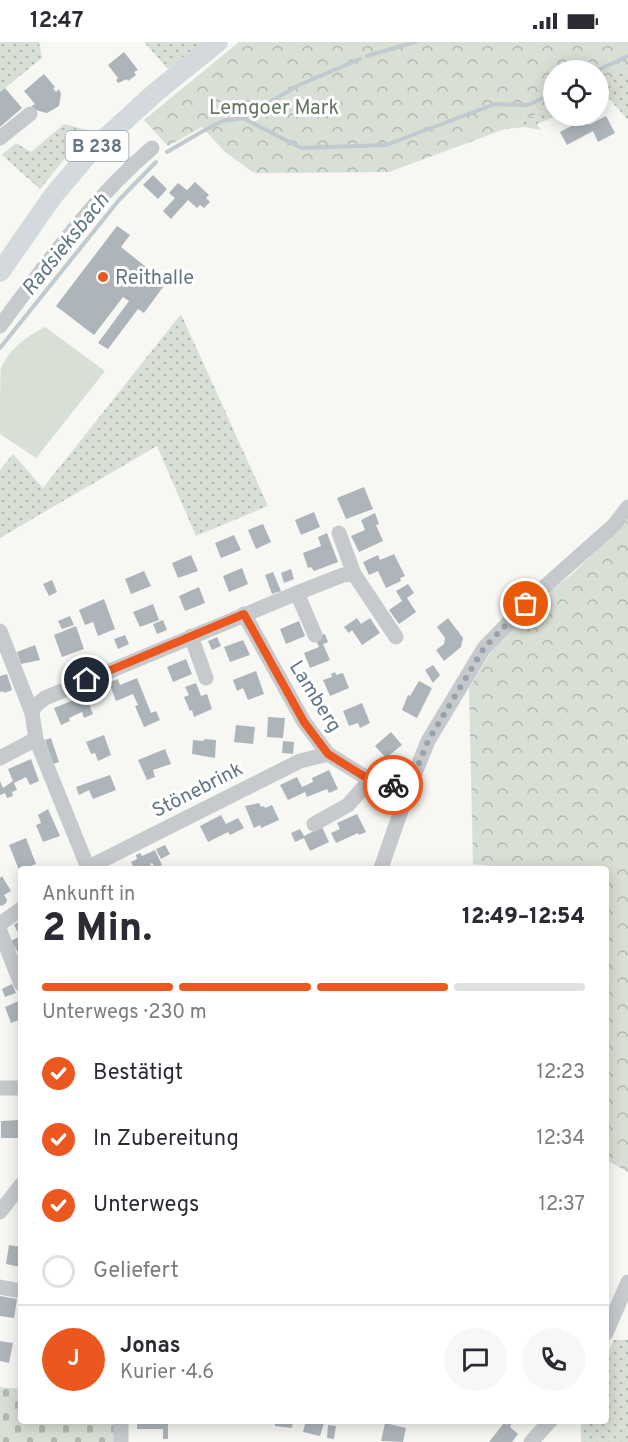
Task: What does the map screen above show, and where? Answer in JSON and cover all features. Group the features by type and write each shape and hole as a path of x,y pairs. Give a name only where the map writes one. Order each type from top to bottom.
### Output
{"main road":[{"name":"B 238","path":"0,272 53,196 90,152 156,92 218,42"}],"street":[{"path":"0,138 30,114"},
{"path":"0,326 86,214 125,172 152,148"},
{"path":"382,866 428,741 484,648 542,589 614,525 628,507"},
{"path":"339,533 354,574 396,637"},
{"path":"32,713 35,706 45,698 244,614 343,575 354,574"},
{"path":"297,593 315,635"},
{"name":"Lamberg","path":"244,614 304,722 328,754 370,780 409,788"},
{"name":"Stönebrink","path":"0,630 32,713 36,740 86,866"},
{"path":"191,636 206,678"},
{"path":"0,758 36,740"},
{"name":"Stönebrink","path":"91,866 300,761 328,754"},
{"path":"314,824 348,805 370,780"},
{"path":"0,924 18,911"},
{"path":"0,931 18,976"},
{"path":"0,1212 18,1189"},
{"path":"609,1326 628,1282"},
{"path":"0,1287 18,1290"},
{"path":"121,1424 121,1442"},
{"path":"531,1442 547,1424"}],"green space":[{"path":"0,42 39,42 42,58 0,92"},
{"path":"144,42 205,42 168,69"},
{"name":"Lemgoer Mark","path":"239,42 628,42 628,70 609,79 609,60 543,60 543,111 505,129 389,172 254,173 224,151 202,127 168,146 144,120"},
{"path":"628,70 628,120 609,99 609,79"},
{"path":"543,111 543,121 537,124 541,130 524,127 505,129"},
{"path":"64,124 91,131 40,189 2,155 16,143 31,152"},
{"path":"181,314 268,506 196,536 157,446 0,538 0,470 13,454 43,488"},
{"path":"45,327 105,371 36,458 0,434 1,368 19,344"},
{"path":"628,520 628,1172 609,1162 609,866 473,864 469,688 491,652 531,606 570,576"},
{"path":"614,1340 628,1340 628,1442 581,1442 581,1424 609,1424 609,1351"},
{"path":"0,1387 18,1389 18,1424 115,1424 115,1442 0,1442"}],"building":[{"path":"124,52 138,70 134,72 136,75 128,81 127,79 118,83 116,80 118,78 108,65"},
{"path":"44,74 55,87 53,88 56,92 59,89 61,94 59,106 47,113 31,107 35,104 24,91"},
{"path":"5,88 22,108 0,127 0,92"},
{"path":"609,122 615,133 598,142 593,131 567,145 560,132 571,126 609,126"},
{"path":"153,175 167,189 158,199 143,185"},
{"path":"195,182 209,195 206,198 210,202 204,208 200,205 197,208 188,200 171,219 163,211 175,198 169,193 178,183 187,190"},
{"path":"117,226 130,235 121,247 166,283 144,313 138,309 108,349 98,343 129,301 123,297 94,335 56,306"},
{"path":"364,487 373,509 346,519 337,498"},
{"path":"314,512 320,527 301,535 295,520"},
{"path":"375,513 379,524 376,525 383,541 359,552 351,536 365,530 361,520"},
{"path":"263,524 271,542 256,549 248,530"},
{"path":"327,533 338,562 314,571 311,567 308,568 303,553 321,546 318,537"},
{"path":"234,535 241,550 221,558 215,543"},
{"path":"394,554 405,576 400,578 401,581 386,588 378,571 369,575 363,562 378,555 380,560"},
{"path":"191,555 198,571 178,578 172,563"},
{"path":"242,568 248,584 229,592 223,576"},
{"path":"291,569 294,579 284,583 281,573"},
{"path":"144,571 151,586 131,594 125,579"},
{"path":"273,572 281,591 272,594 265,575"},
{"path":"52,580 57,592 49,596 43,584"},
{"path":"408,584 414,593 407,598 416,612 399,624 389,610 402,601 396,591"},
{"path":"199,587 205,603 185,611 179,596"},
{"path":"104,599 115,629 98,636 93,622 85,625 79,610"},
{"path":"153,604 159,620 140,627 133,612"},
{"path":"70,616 74,625 62,629 58,621"},
{"path":"357,618 361,624 370,618 380,633 362,645 352,630 349,633 344,627"},
{"path":"448,618 463,638 461,647 444,661 436,650 444,644 445,638 437,627"},
{"path":"163,620 167,630 157,634 153,624"},
{"path":"299,621 305,636 286,644 280,629"},
{"path":"76,626 84,649 62,657 54,635"},
{"path":"325,634 328,642 323,644 330,660 310,668 304,653 319,647 315,637"},
{"path":"125,635 129,644 118,649 114,639"},
{"path":"217,637 221,646 212,650 208,641"},
{"path":"243,640 250,655 230,662 224,647"},
{"path":"35,645 40,660 21,664 17,652"},
{"path":"90,654 96,669 86,673 80,658"},
{"path":"186,659 192,674 173,682 167,667"},
{"path":"433,665 440,675 433,683 425,670"},
{"path":"256,671 264,694 248,700 243,688 237,691 233,680"},
{"path":"335,672 336,675 343,673 349,688 330,696 323,680 332,677 331,674"},
{"path":"7,674 12,690 0,692 0,676"},
{"path":"137,678 151,713 156,711 160,720 144,727 135,706 138,705 133,694 116,701 109,682 118,679 120,685"},
{"path":"419,681 432,688 417,718 402,710 408,695 410,696"},
{"path":"196,683 201,696 207,694 212,709 194,717 184,697 189,695 185,687"},
{"path":"84,692 93,714 84,718 82,712 61,725 54,708 76,699 75,696"},
{"path":"362,703 370,723 360,728 358,723 349,726 343,711"},
{"path":"268,717 285,718 283,738 267,737"},
{"path":"236,725 255,727 253,744 234,742"},
{"path":"391,732 402,745 386,758 375,746"},
{"path":"104,735 111,755 98,761 95,753 91,754 86,742"},
{"path":"51,738 59,762 53,764 45,740"},
{"path":"204,739 216,740 215,758 192,754 193,740 204,741"},
{"path":"283,741 294,742 293,754 282,753"},
{"path":"165,749 171,764 153,770 155,777 147,780 138,760"},
{"path":"31,759 39,781 30,785 26,777 14,783 17,790 12,792 13,796 7,798 5,793 0,795 0,781 3,788 13,781 8,769"},
{"path":"329,770 338,789 329,793 327,789 307,797 305,792 288,800 280,785 297,777 302,787 313,782 312,778"},
{"path":"110,775 116,790 93,799 89,790 79,795 76,787"},
{"path":"259,803 265,808 272,805 279,820 261,828 260,825 254,828 245,806"},
{"path":"48,809 60,836 43,842 36,825 41,823 38,815"},
{"path":"357,814 366,832 359,835 358,833 336,843 331,833 340,829 337,823"},
{"path":"221,815 226,824 238,818 244,828 230,835 228,832 208,842 200,826"},
{"path":"322,827 329,842 310,851 304,838 295,842 291,833 300,829 304,836"},
{"path":"26,838 36,864 18,868 9,845"},
{"path":"165,845 170,854 161,859 156,849"},
{"path":"155,850 162,865 154,866 152,863 151,866 133,866 131,862 137,859 136,855 140,853 142,856"},
{"path":"2,876 11,891 4,895 7,900 2,906 0,905 0,878"},
{"path":"18,937 18,952 11,941"},
{"path":"12,984 16,993 5,997 2,989"},
{"path":"18,1001 18,1020 11,1023 5,1007"},
{"path":"18,1120 18,1138 1,1138 1,1121"},
{"path":"9,1245 18,1246 18,1266 6,1264"},
{"path":"0,1296 17,1299 14,1318 0,1316"},
{"path":"0,1341 13,1343 9,1363 0,1361"},
{"path":"137,1424 168,1424 168,1439 163,1439 163,1429 137,1429"},
{"path":"275,1424 292,1424 292,1428 275,1426"},
{"path":"305,1424 324,1424 320,1436 303,1432"},
{"path":"385,1424 406,1428 403,1442 381,1441"},
{"path":"503,1424 511,1424 510,1427 518,1434 512,1442 489,1442"},
{"path":"328,1425 336,1426 334,1439 327,1438"}],"waterway":[{"name":"Radsieksbach","path":"367,56 415,42"},
{"path":"609,65 628,56"},
{"name":"Radsieksbach","path":"167,152 223,121 243,118 299,85 360,59"},
{"path":"243,118 301,148 386,145 495,104 528,105 543,98"},
{"name":"Radsieksbach","path":"0,348 119,200 156,162"}],"way so far":[{"path":"393,785 409,788 428,741 484,648 526,604"}],"place":[{"name":"Reithalle","path":"103,277"}],"route":[{"path":"87,680 244,614 304,722 328,754 370,780 393,785"}]}
